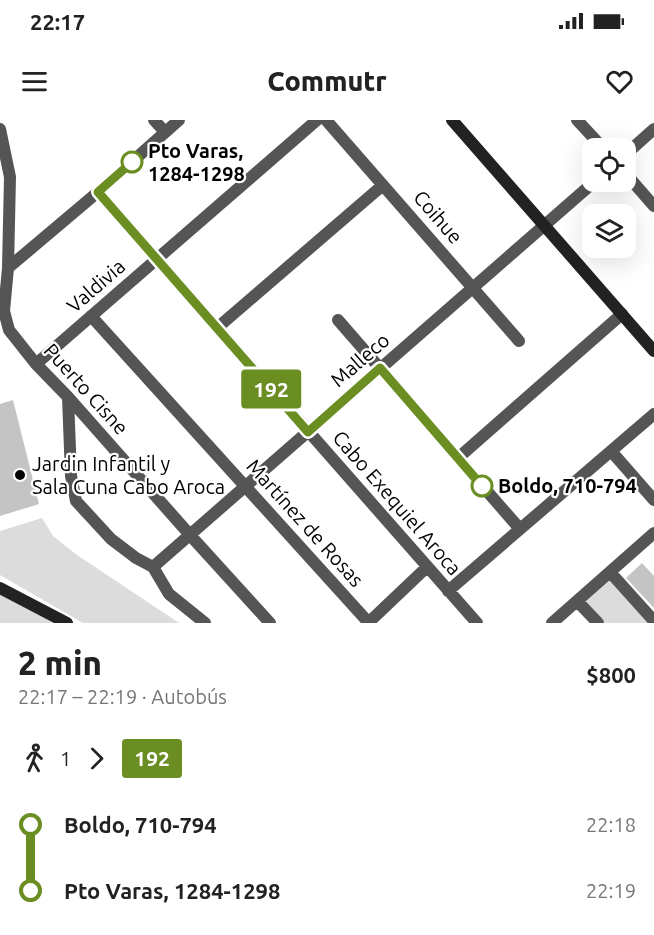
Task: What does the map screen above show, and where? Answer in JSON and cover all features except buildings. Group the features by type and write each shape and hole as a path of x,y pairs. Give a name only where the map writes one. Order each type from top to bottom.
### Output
{"street":[{"path":"154,120 165,132"},
{"path":"8,268 180,120"},
{"name":"Valdivia","path":"36,364 317,120"},
{"name":"Coihue","path":"326,120 519,341"},
{"path":"452,120 654,351"},
{"path":"577,120 594,138"},
{"name":"Puerto Cisne","path":"0,129 10,177 8,268 4,302 5,320 9,330 36,364 270,623"},
{"path":"636,145 654,129"},
{"path":"217,328 383,185"},
{"path":"636,185 654,206"},
{"name":"Cabo Exequiel Aroca","path":"98,192 477,623"},
{"name":"Malleco","path":"153,567 582,192"},
{"path":"458,458 622,314"},
{"name":"Martínez de Rosas","path":"92,316 369,623"},
{"path":"338,320 520,529"},
{"path":"68,397 71,476 76,501 111,539 136,558 153,567 169,594 205,623"},
{"path":"448,591 654,414"},
{"path":"611,451 654,500"},
{"path":"552,623 654,533"},
{"path":"369,623 427,567"},
{"path":"610,572 654,621"},
{"path":"0,588 67,623"},
{"path":"577,601 597,623"}],"shaded area":[{"path":"42,518 53,536 77,555 179,623 83,623 0,575 0,531"},
{"path":"610,579 650,623 603,623 584,602"},
{"path":"0,591 55,623 0,623"}],"bus line":[{"name":"192","path":"132,162 98,192 308,432 380,368 482,486"}],"place":[{"name":"Pto Varas, 1284-1298","path":"132,162"},
{"name":"Jardin Infantil y Sala Cuna Cabo Aroca","path":"20,475"},
{"name":"Boldo, 710-794","path":"482,486"}]}
